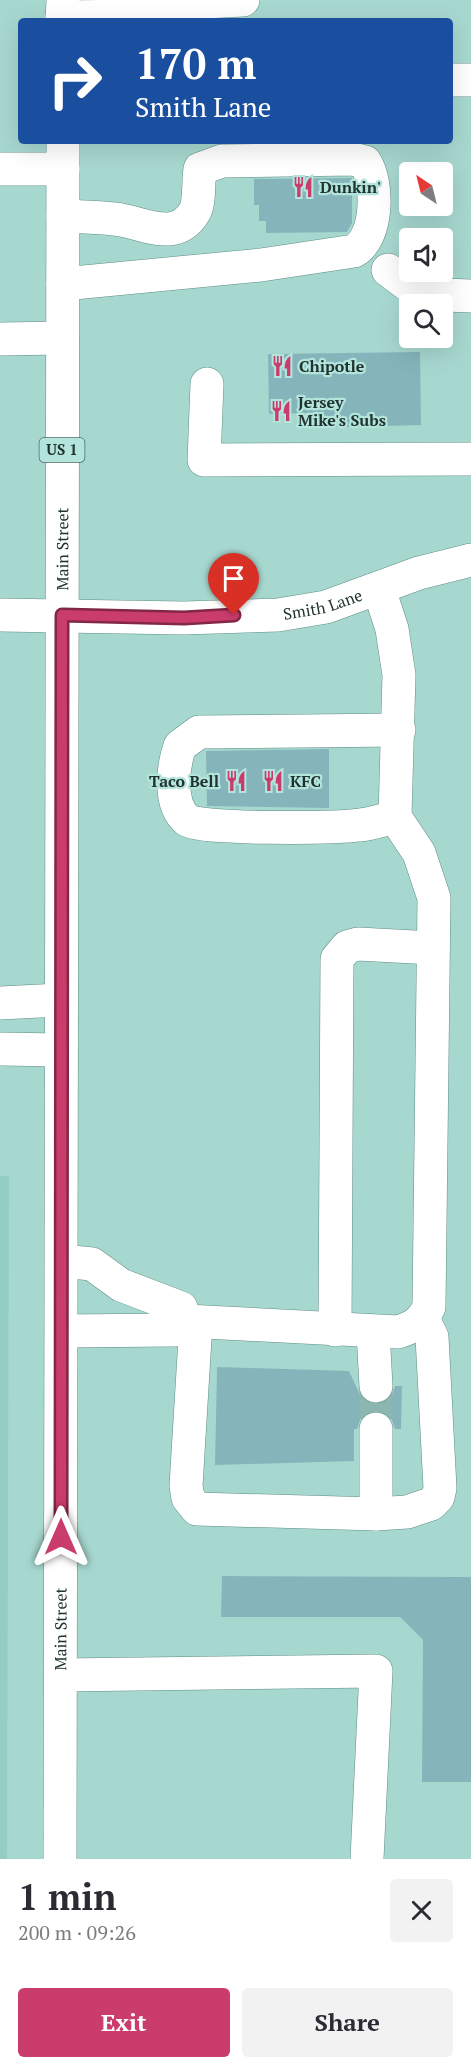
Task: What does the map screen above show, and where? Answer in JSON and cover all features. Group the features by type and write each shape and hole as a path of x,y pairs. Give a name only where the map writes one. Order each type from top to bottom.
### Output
{"main road":[{"path":"63,13 137,16 186,3 243,0"},
{"path":"453,80 471,80"},
{"path":"0,170 63,155"},
{"name":"Main Street","path":"60,1859 63,155"},
{"path":"63,216 117,219 169,230 185,222 195,210 200,170 222,161 353,159 364,162 371,176 372,226 363,246 354,251 261,265 63,284"},
{"path":"388,270 420,294 471,296"},
{"path":"0,339 62,338"},
{"path":"207,384 204,460 471,459"},
{"name":"Smith Lane","path":"0,615 184,618 278,615 326,607 420,573 471,560"},
{"path":"62,1330 175,1330 191,1321 398,1332 412,1327 423,1319 429,1307 434,898 419,853 395,817 399,730 397,651 379,589"},
{"path":"395,817 358,825 219,826 194,823 180,810 175,790 175,767 180,746 199,732 399,730"},
{"path":"335,1330 337,959 347,947 358,944 433,948"},
{"path":"0,1003 60,1000"},
{"path":"0,1049 60,1050"},
{"path":"62,1261 92,1264 122,1285 181,1308 191,1321 186,1486 188,1498 197,1509 376,1514 423,1508 438,1497 440,1488 432,1337 423,1319"},
{"path":"373,1332 375,1386"},
{"path":"376,1429 376,1514"},
{"path":"61,1675 376,1671 368,1859"}],"shaded area":[{"path":"0,1176 9,1176 7,1859 0,1859"}],"building":[{"name":"Dunkin'","path":"352,178 352,223 347,232 266,233 266,221 259,221 259,205 254,205 254,179"},
{"path":"420,352 421,425 309,428 308,413 269,414 268,354"},
{"name":"KFC","path":"329,749 329,808 207,806 206,751"},
{"path":"217,1367 349,1371 361,1397 376,1405 387,1401 395,1386 402,1386 401,1429 395,1429 386,1413 375,1410 366,1413 357,1429 354,1429 354,1461 215,1465"},
{"path":"222,1576 471,1577 471,1782 422,1782 423,1640 400,1617 221,1617"}],"tunnel":[{"path":"376,1386 376,1429"}],"place":[{"name":"Dunkin'","path":"303,187"},
{"name":"Chipotle","path":"282,366"},
{"name":"Jersey Mike's Subs","path":"281,411"},
{"name":"Taco Bell","path":"236,781"},
{"name":"KFC","path":"273,781"}],"route":[{"path":"61,1537 62,615 184,618 234,615"}]}
